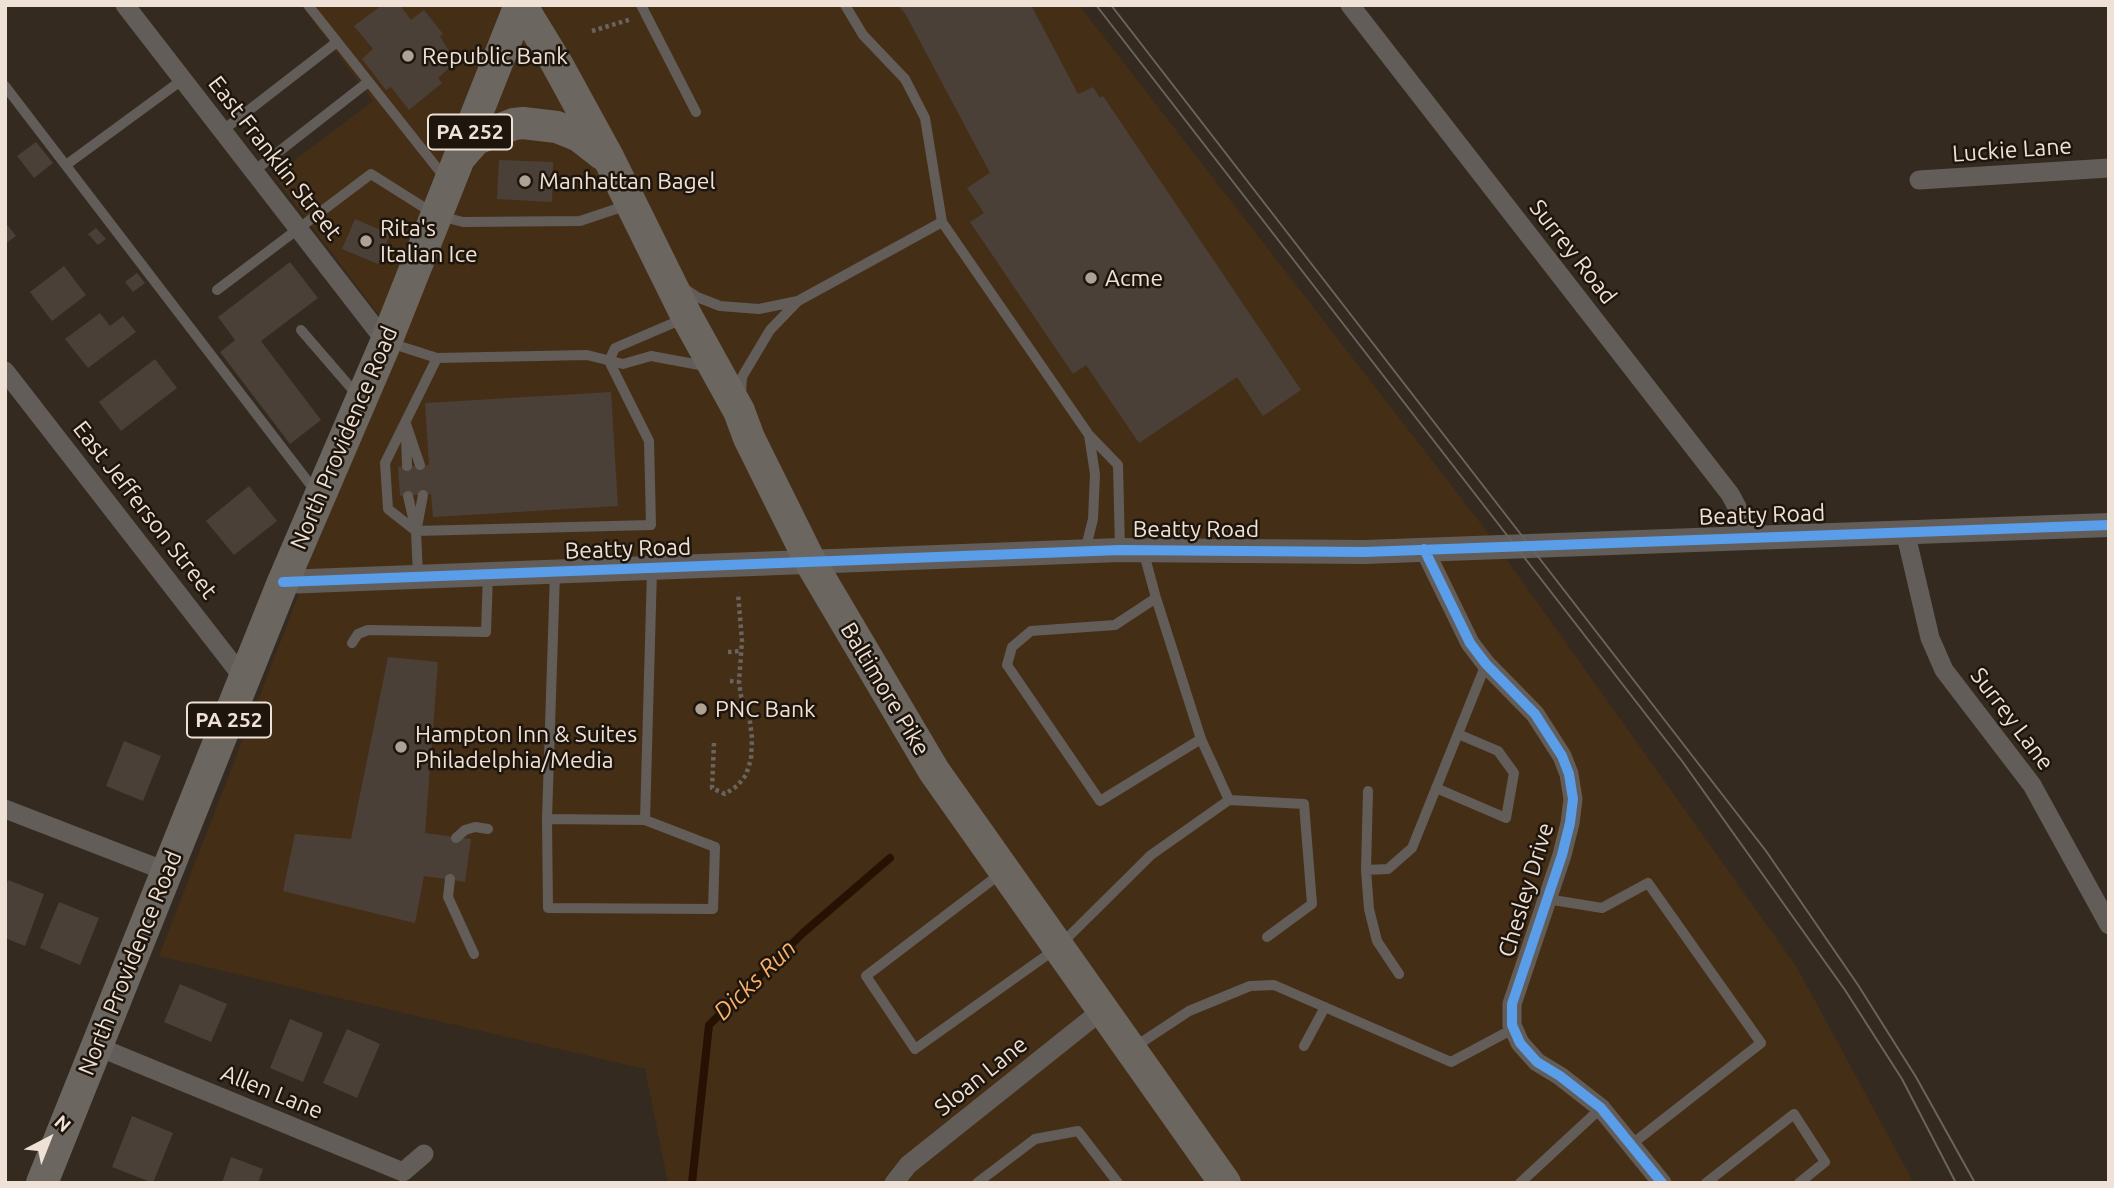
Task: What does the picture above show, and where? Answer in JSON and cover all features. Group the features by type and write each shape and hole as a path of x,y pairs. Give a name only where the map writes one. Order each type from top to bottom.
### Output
{"main road":[{"name":"Baltimore Pike","path":"521,5 609,159 666,277 739,411 749,438 811,563 933,771 1225,1183"},
{"name":"North Providence Road","path":"42,1183 283,582 386,342 521,5"},
{"path":"454,171 476,139 523,123 557,127 579,136 609,159"}],"street":[{"name":"East Franklin Street","path":"125,5 386,342"},
{"name":"Surrey Road","path":"1350,5 1730,494 1737,507 1742,537"},
{"name":"Luckie Lane","path":"1919,180 2109,168"},
{"name":"East Jefferson Street","path":"5,370 245,680"},
{"name":"Beatty Road","path":"283,582 1085,551 1364,552 2109,525"},
{"name":"Surrey Lane","path":"1905,531 1930,638 1944,670 2032,785 2109,925"},
{"name":"Chesley Drive","path":"1424,549 1469,643 1535,714 1562,756 1569,774 1573,799 1570,824 1563,855 1511,1004 1513,1029"},
{"path":"5,808 168,872"},
{"name":"Sloan Lane","path":"894,1183 908,1165 1101,1011"},
{"path":"1513,1029 1520,1043 1537,1062 1601,1108 1661,1183"},
{"name":"Allen Lane","path":"96,1046 403,1172 424,1154"}],"lane":[{"path":"308,5 368,82 454,171"},
{"path":"641,5 696,112"},
{"path":"845,5 863,35 905,79 925,118 942,222 1089,435 1118,465 1132,550 1156,598 1201,739 1229,800"},
{"path":"222,131 337,42"},
{"path":"66,165 182,79"},
{"path":"254,172 368,82"},
{"path":"5,86 319,497"},
{"path":"217,290 371,174 436,215 463,222 580,221 631,205"},
{"path":"666,277 697,297 720,306 759,309 798,301 942,222"},
{"path":"739,411 742,377 770,330 798,301"},
{"path":"609,361 615,348 687,317"},
{"path":"301,330 361,399"},
{"path":"386,342 437,358 587,355 623,364 651,356 716,368"},
{"path":"437,358 385,463 388,509 416,531 651,525 649,441 609,361"},
{"path":"406,424 420,465"},
{"path":"406,424 407,466"},
{"path":"1085,551 1093,519 1095,474 1089,435"},
{"path":"416,531 423,495"},
{"path":"408,496 416,531 418,576"},
{"path":"645,820 652,569"},
{"path":"547,819 645,820 715,847 713,909 548,908 547,819 555,573"},
{"path":"352,643 358,634 368,630 486,632 488,575"},
{"path":"1156,598 1115,625 1031,631 1012,647 1007,665 1100,801 1201,739"},
{"path":"1366,870 1388,869 1412,848 1486,664"},
{"path":"1436,788 1506,818 1514,773 1498,751 1458,734"},
{"path":"1368,792 1366,870 1369,909 1377,942 1399,974"},
{"path":"1004,871 866,976 915,1049 1057,948 1151,855 1229,800 1304,804 1312,904 1267,937"},
{"path":"456,838 465,830 475,827 488,829"},
{"path":"450,879 448,897 474,954"},
{"path":"1548,899 1602,908 1648,883 1761,1043 1632,1144"},
{"path":"1129,1051 1189,1011 1250,986 1274,985 1451,1062 1513,1029"},
{"path":"1304,1046 1325,1007"},
{"path":"1520,1183 1601,1108"},
{"path":"1706,1183 1794,1114 1825,1162 1799,1183"},
{"path":"977,1183 1035,1139 1078,1131 1118,1183"}],"path":[{"path":"714,743 712,789 724,794 737,786 746,775 751,759 749,714 741,696 739,682 742,641 738,593"},
{"path":"728,652 740,651"},
{"path":"730,681 739,682"}],"shaded area":[{"path":"301,5 1079,5 1482,525 1796,966 1914,1183 668,1183 645,1069 159,956 299,594 384,322 274,176 373,101"}],"building":[{"name":"Republic Bank","path":"382,5 400,5 411,20 424,10 443,34 440,36 450,53 448,69 438,78 442,83 409,110 391,87 386,90 362,59 373,49 354,26"},
{"path":"898,5 1031,5 1078,94 1093,87 1100,98 1103,96 1301,390 1263,416 1237,377 1139,443 1086,365 1073,374 970,222 984,213 967,188 990,173 906,15"},
{"path":"36,142 53,163 34,178 17,156"},
{"name":"Manhattan Bagel","path":"499,160 553,162 552,202 497,199"},
{"name":"Rita's Italian Ice","path":"355,219 390,234 378,264 342,249"},
{"path":"5,222 16,236 5,244"},
{"path":"96,228 106,239 98,245 88,234"},
{"path":"290,262 318,298 261,341 321,420 290,444 220,352 235,340 218,317"},
{"path":"64,266 86,295 52,321 30,292"},
{"path":"137,273 145,283 133,292 125,282"},
{"path":"100,313 110,326 123,316 136,332 88,368 65,339"},
{"path":"155,359 177,388 121,431 99,402"},
{"path":"611,392 618,506 433,517 431,494 400,496 398,467 429,465 425,403"},
{"path":"249,486 277,521 234,555 206,521"},
{"name":"Hampton Inn & Suites Philadelphia/Media","path":"388,657 438,662 425,833 471,839 465,882 424,876 415,923 283,891 295,834 351,839"},
{"path":"124,741 161,756 143,801 106,786"},
{"path":"8,880 44,894 25,946 5,938 5,887"},
{"path":"59,902 99,918 80,965 40,948"},
{"path":"180,984 227,1004 211,1042 164,1022"},
{"path":"290,1019 323,1033 303,1082 270,1068"},
{"path":"347,1029 380,1044 357,1098 323,1083"},
{"path":"132,1116 173,1133 153,1183 112,1167"},
{"path":"231,1157 263,1169 258,1183 222,1183"}],"waterway":[{"name":"Dicks Run","path":"692,1183 709,1025 803,933 890,858"}],"tram line":[{"path":"1096,5 1682,761 1845,990 1902,1079 1956,1183"},
{"path":"1111,5 1766,851 1858,985 1916,1077 1975,1183"}],"cycle path":[{"path":"283,582 1120,550 1364,552 2109,525"},
{"path":"1424,549 1470,643 1486,664 1535,714 1562,756 1569,774 1573,799 1570,823 1562,855 1512,1004 1512,1025 1520,1043 1537,1062 1601,1108 1662,1183"}],"place":[{"name":"Republic Bank","path":"408,56"},
{"name":"Manhattan Bagel","path":"525,181"},
{"name":"Rita's Italian Ice","path":"366,241"},
{"name":"Acme","path":"1091,278"},
{"name":"PNC Bank","path":"701,709"},
{"name":"Hampton Inn & Suites Philadelphia/Media","path":"401,747"}]}
